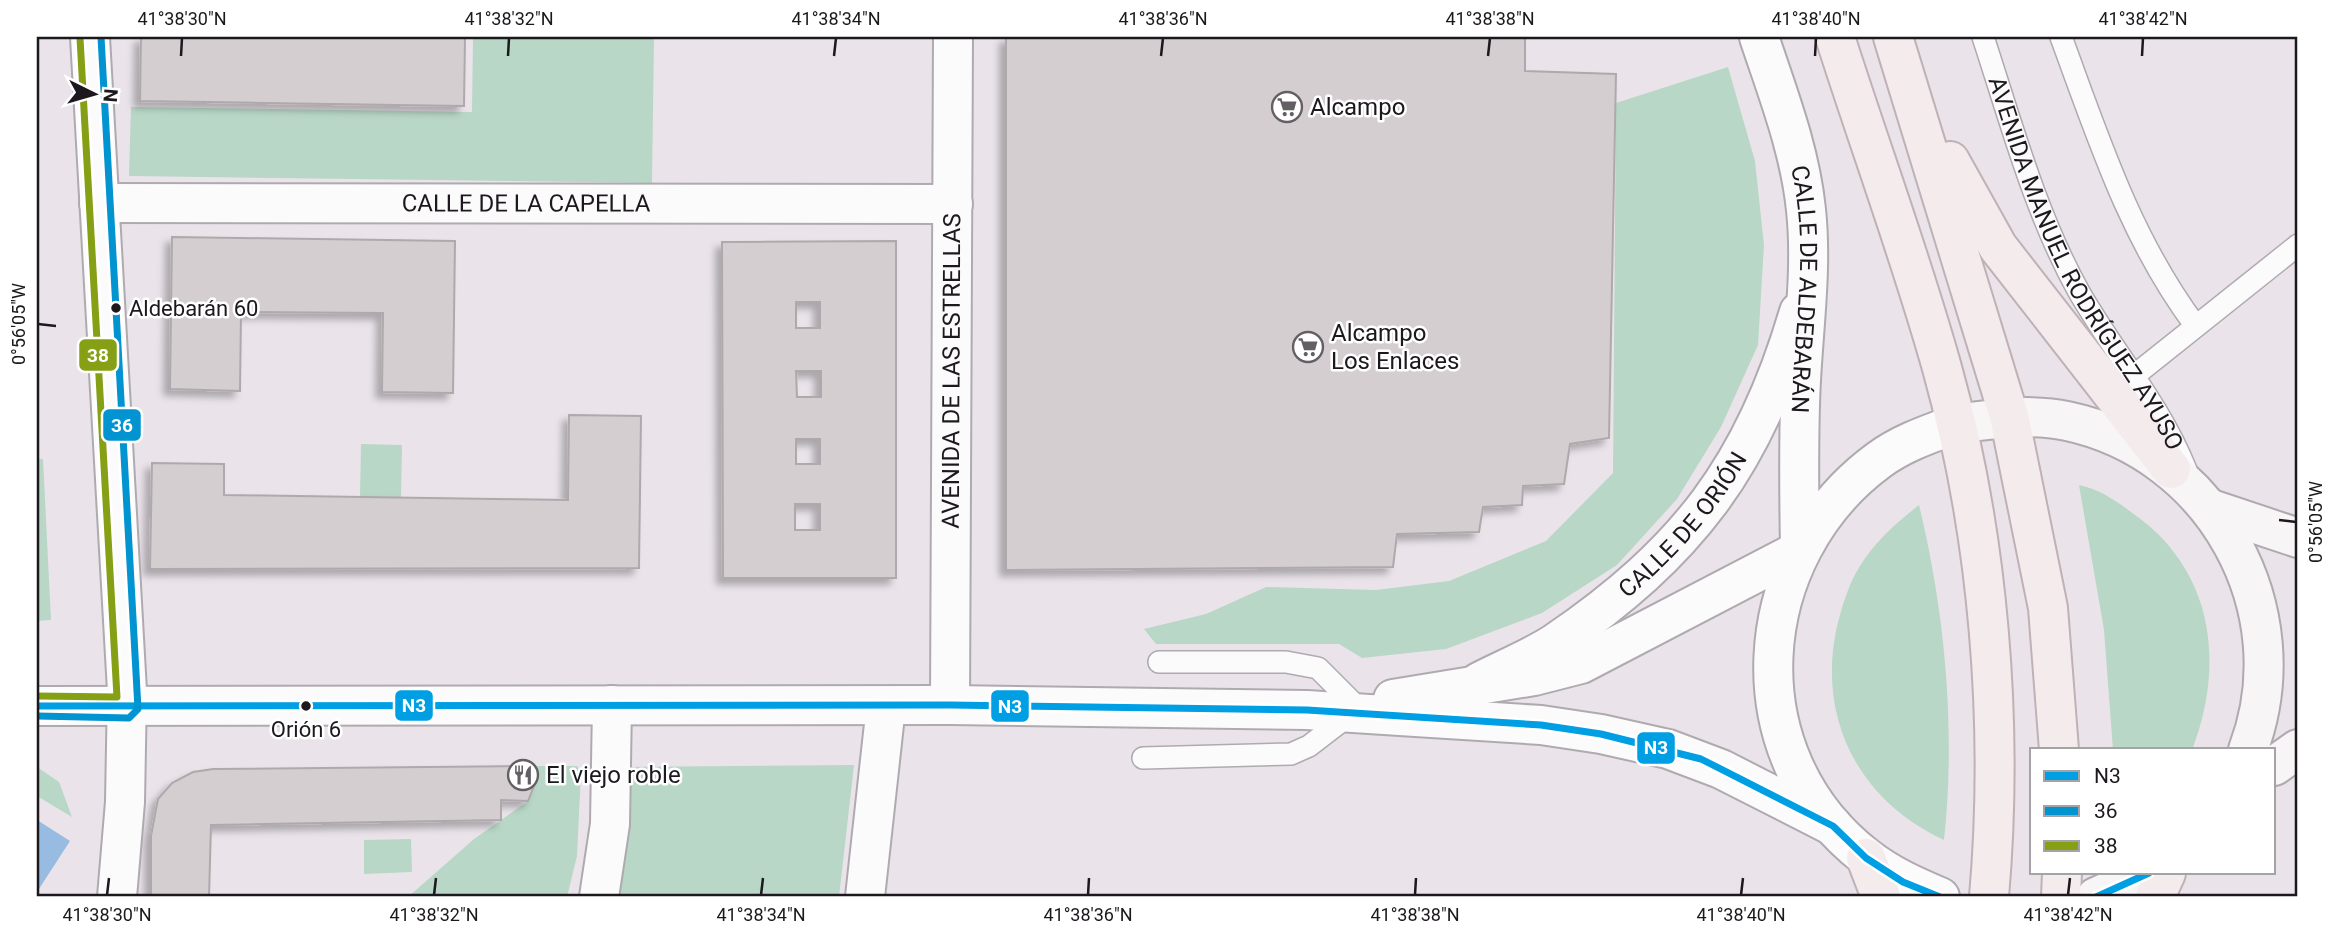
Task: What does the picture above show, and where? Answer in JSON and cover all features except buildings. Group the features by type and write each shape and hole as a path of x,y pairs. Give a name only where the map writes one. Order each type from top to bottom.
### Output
{"highway":[{"path":"1835,37 1942,368 1971,497 1990,667 1995,743 1989,897"},
{"path":"1893,37 2009,416 2048,608 2059,748"},
{"path":"1909,83 1998,247 2192,489"},
{"path":"1866,858 1881,897"},
{"path":"2061,897 2062,874"},
{"path":"2155,897 2166,874"}],"main road":[{"name":"AVENIDA MANUEL RODRÍGUEZ AYUSO","path":"1956,424 2009,416 2067,421 2122,438 2192,489 2237,549 2255,592 2264,638 2264,685 2256,731 2249,748"},
{"path":"2192,489 2298,538"},
{"path":"2276,764 2298,748"},
{"path":"2096,897 2146,874"}],"street":[{"path":"90,37 128,708 117,897"},
{"name":"AVENIDA DE LAS ESTRELLAS","path":"950,705 953,37"},
{"name":"CALLE DE ALDEBARÁN","path":"1759,37 1802,176 1807,214 1807,283 1798,447 1800,550"},
{"name":"CALLE DE LA CAPELLA","path":"99,203 953,204"},
{"name":"CALLE DE ORIÓN","path":"1466,688 1554,644 1660,561 1696,523 1730,477 1772,393 1807,283"},
{"name":"AVENIDA MANUEL RODRÍGUEZ AYUSO","path":"1940,897 1903,882 1866,858 1833,826 1815,803 1788,750 1774,693 1774,634 1788,576 1822,514 1849,484 1870,466 1917,438 1956,424"},
{"name":"CALLE DE ORIÓN","path":"37,706 950,705 1307,710 1353,708 1581,664 1800,550"},
{"path":"599,897 610,824 612,705"},
{"path":"865,897 886,706"},
{"name":"CALLE DE ORIÓN","path":"1353,708 1541,726 1601,734 1668,749 1721,769 1833,826"}],"lane":[{"name":"AVENIDA MANUEL RODRÍGUEZ AYUSO","path":"1983,37 2056,246 2079,292 2171,431 2192,489"},
{"path":"2062,37 2117,187 2157,268 2195,325"},
{"path":"2136,375 2298,245"},
{"path":"1143,758 1291,754 1309,746 1353,708 1318,668 1286,662 1159,663"}],"green space":[{"path":"473,37 654,37 652,183 129,176 131,107 472,112"},
{"path":"1728,67 1755,161 1764,245 1758,345 1721,427 1677,499 1617,565 1542,613 1446,649 1362,658 1339,644 1156,644 1144,629 1206,614 1266,587 1376,590 1449,581 1546,541 1613,473 1616,103"},
{"path":"361,444 402,445 401,498 360,497"},
{"path":"37,459 43,459 51,620 37,621"},
{"path":"2079,485 2113,499 2159,535 2180,560 2195,589 2205,619 2209,651 2203,717 2193,748 2113,748 2104,630"},
{"path":"1919,505 1936,587 1946,671 1949,756 1944,840 1915,824 1889,804 1868,780 1852,755 1840,726 1833,696 1832,664 1836,631 1851,583 1860,565 1878,542"},
{"path":"854,765 839,897 608,897 619,767"},
{"path":"535,766 577,766 581,772 577,856 567,897 408,897 474,839 528,801 534,786"},
{"path":"37,767 59,782 72,817 37,796"},
{"path":"411,839 412,872 364,874 364,840"}],"water":[{"path":"37,820 70,841 37,892"}],"transit line":[{"name":"36","path":"37,716 129,718 138,709 101,37"},
{"name":"38","path":"37,696 117,697 80,38"},
{"name":"N3","path":"37,706 950,705 1307,710 1541,725 1601,734 1701,759 1833,826 1866,858 1903,882 1940,897"},
{"name":"N3","path":"2096,897 2147,874"}],"place":[{"name":"Alcampo","path":"1287,107"},
{"name":"Aldebarán 60","path":"116,308"},
{"name":"Alcampo Los Enlaces","path":"1308,347"},
{"name":"Orión 6","path":"306,706"},
{"name":"El viejo roble","path":"523,775"}]}
